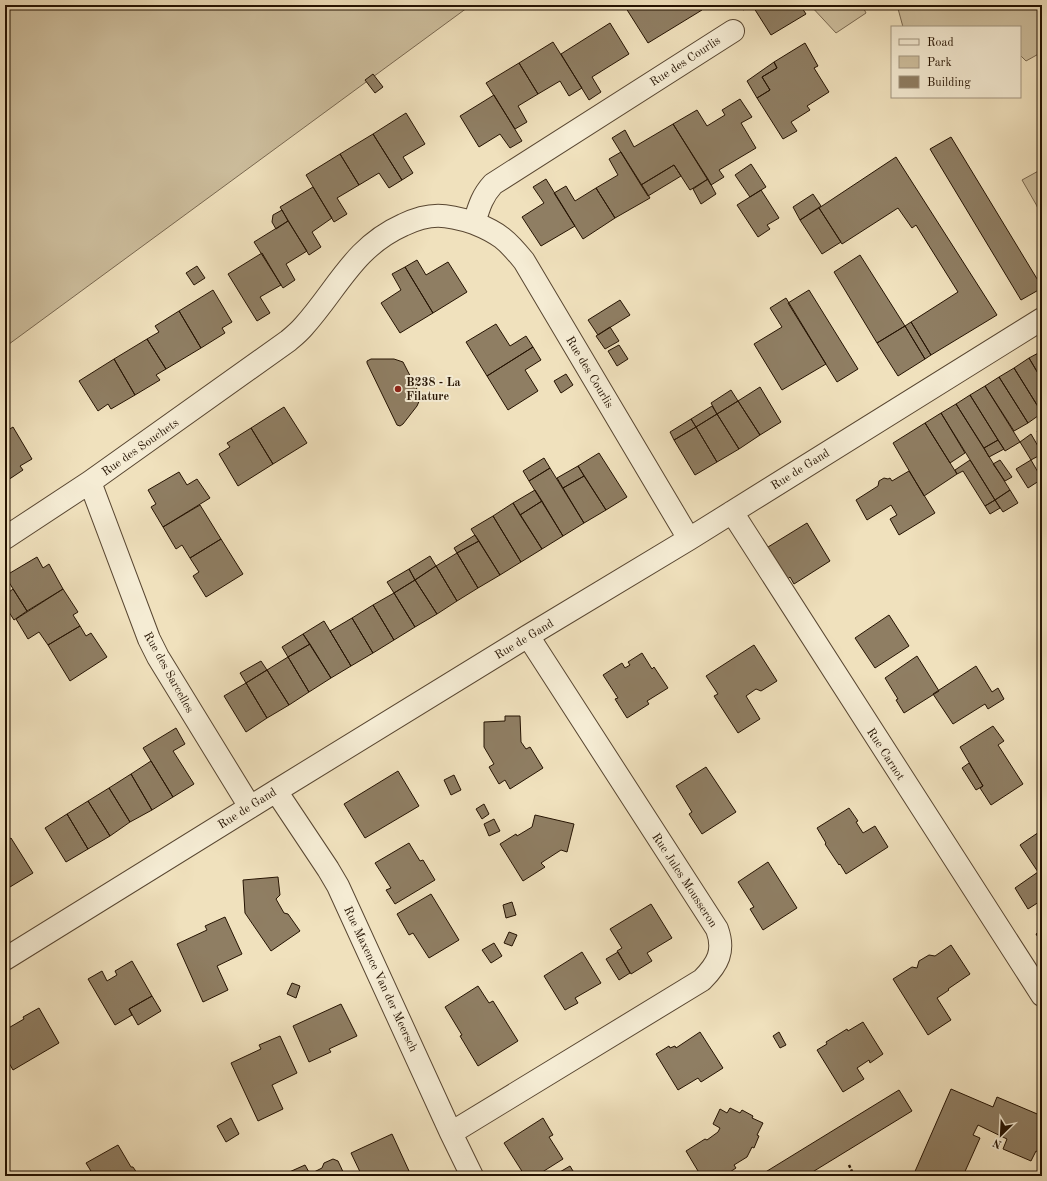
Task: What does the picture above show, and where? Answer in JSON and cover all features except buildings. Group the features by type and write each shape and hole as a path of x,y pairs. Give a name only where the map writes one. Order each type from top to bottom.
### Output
{"street":[{"name":"Rue des Courlis","path":"474,223 485,192 493,184 733,31"},
{"name":"Rue des Courlis","path":"273,352 303,328 347,269 373,242 396,228 413,220 428,216 443,215 456,217 491,230 502,237 514,248 524,261 689,539"},
{"name":"Rue de Gand","path":"5,959 528,636 689,539 1042,319"},
{"name":"Rue des Souchets","path":"5,538 90,482 273,352"},
{"name":"Rue des Sarcelles","path":"90,482 149,639 162,664 250,807"},
{"name":"Rue Carnot","path":"732,512 1042,995"},
{"name":"Rue Jules Mousseron","path":"451,1133 702,980 716,964 721,947 717,929 528,636"},
{"name":"Rue Maxence Van der Meersch","path":"276,791 338,886 472,1176"}],"path":[{"path":"849,1166 854,1176"}],"green space":[{"path":"5,5 471,5 5,347"},
{"path":"810,5 862,5 866,13 836,33"},
{"path":"897,5 1042,5 1042,52 1026,61 1021,56 1021,26 903,26"},
{"path":"1042,169 1042,203 1037,206 1022,180"}],"place":[{"name":"B238 - La Filature","path":"398,389"}]}
